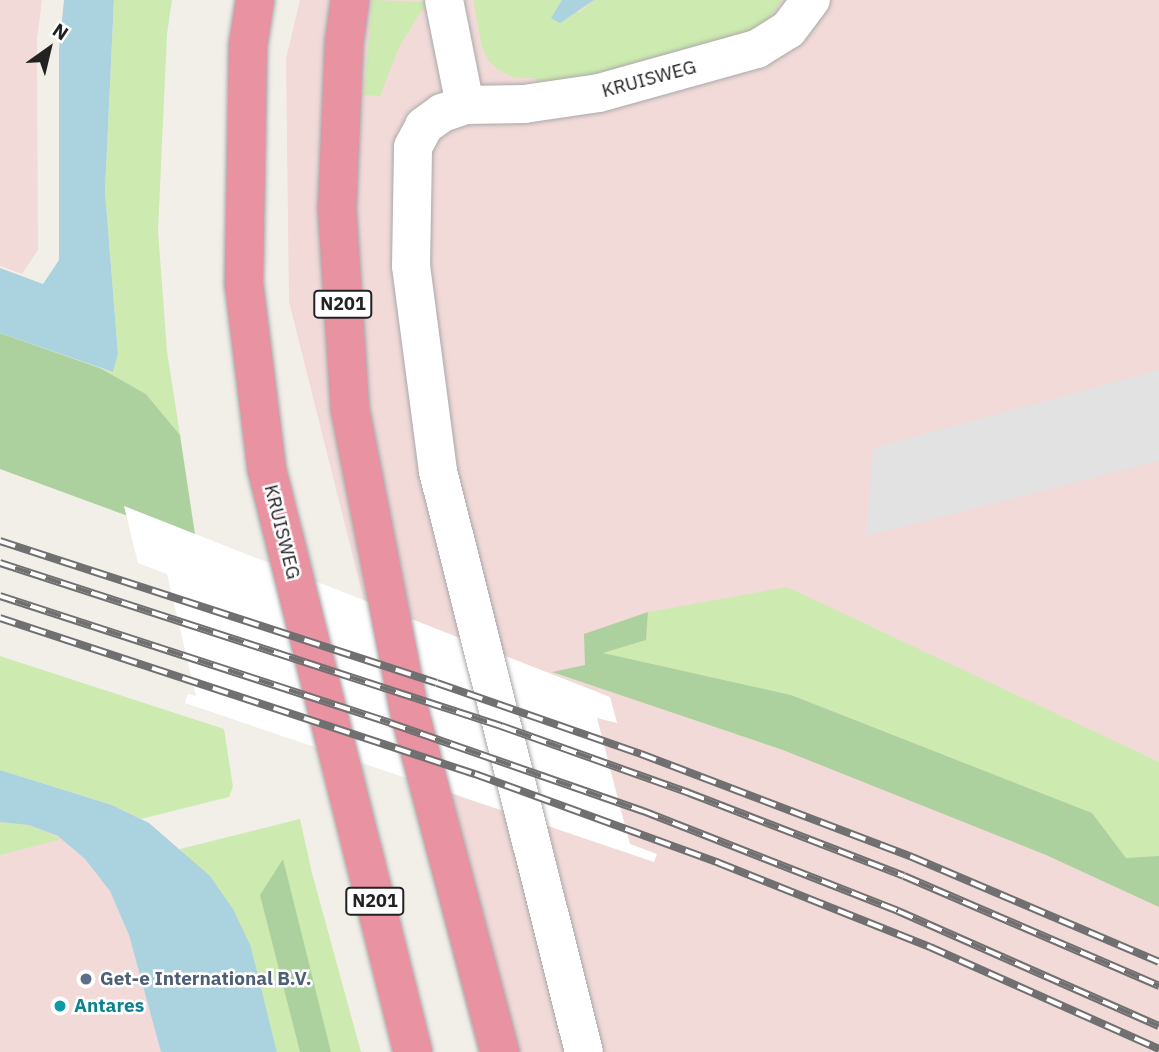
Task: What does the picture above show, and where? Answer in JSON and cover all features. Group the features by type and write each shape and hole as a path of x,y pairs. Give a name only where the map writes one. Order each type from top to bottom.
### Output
{"highway":[{"name":"KRUISWEG","path":"255,0 248,46 244,284 267,470 413,1052"},
{"name":"N201","path":"350,0 344,44 337,208 351,409 410,715 500,1052"}],"street":[{"path":"444,0 465,105"},
{"name":"KRUISWEG","path":"584,1052 438,471 416,327 411,266 413,147 424,125 442,113 465,105 524,103 599,93 757,50 788,30 811,0"}],"shaded area":[{"path":"0,0 42,0 37,39 38,250 22,274 0,266"},
{"path":"300,0 1159,0 1159,1052 477,1052 289,302 286,59"},
{"path":"1159,370 1159,461 866,536 873,448"},
{"path":"0,794 76,817 208,1052 0,1052"}],"green space":[{"path":"114,0 172,0 167,34 158,231 167,351 180,435 146,394 100,368 113,372 118,354 105,191"},
{"path":"372,0 427,2 399,47 380,96 364,95"},
{"path":"473,0 562,0 558,4 579,13 594,0 782,0 765,24 732,41 581,81 537,87 536,78 515,78 498,70 488,60 482,47"},
{"path":"0,333 100,368 146,394 180,435 196,541 0,469"},
{"path":"787,587 1159,762 1159,856 1126,858 1092,813 791,695 601,653 646,640 648,612"},
{"path":"648,612 646,640 603,653 791,695 1092,813 1126,858 1159,856 1159,907 1046,855 783,750 552,672 585,665 584,634"},
{"path":"0,656 224,729 233,787 229,797 141,819 112,805 0,770"},
{"path":"300,819 361,1052 277,1052 251,947 180,849"},
{"path":"0,822 29,825 62,839 0,855"},
{"path":"283,859 331,1052 300,1052 260,895"}],"water":[{"path":"64,0 114,0 105,191 118,354 113,372 0,333 0,268 43,284 59,260 59,49"},
{"path":"562,0 594,0 560,23 551,18"},
{"path":"0,770 112,805 149,823 210,876 233,909 251,947 277,1052 161,1052 129,935 110,891 85,859 58,836 29,825 0,822"}],"pier":[{"path":"124,506 610,697 617,723 597,718 619,803 630,844 657,854 654,862 185,703 188,694 196,696 167,574 138,563"}],"railway":[{"path":"0,541 437,683 641,754 912,857 1159,962"},
{"path":"0,563 501,726 689,793 904,876 1159,986"},
{"path":"0,596 390,723 643,811 898,911 1159,1026"},
{"path":"0,618 475,774 719,863 930,947 1159,1049"}],"place":[{"name":"Get-e International B.V.","path":"86,979"},
{"name":"Antares","path":"60,1006"}]}
